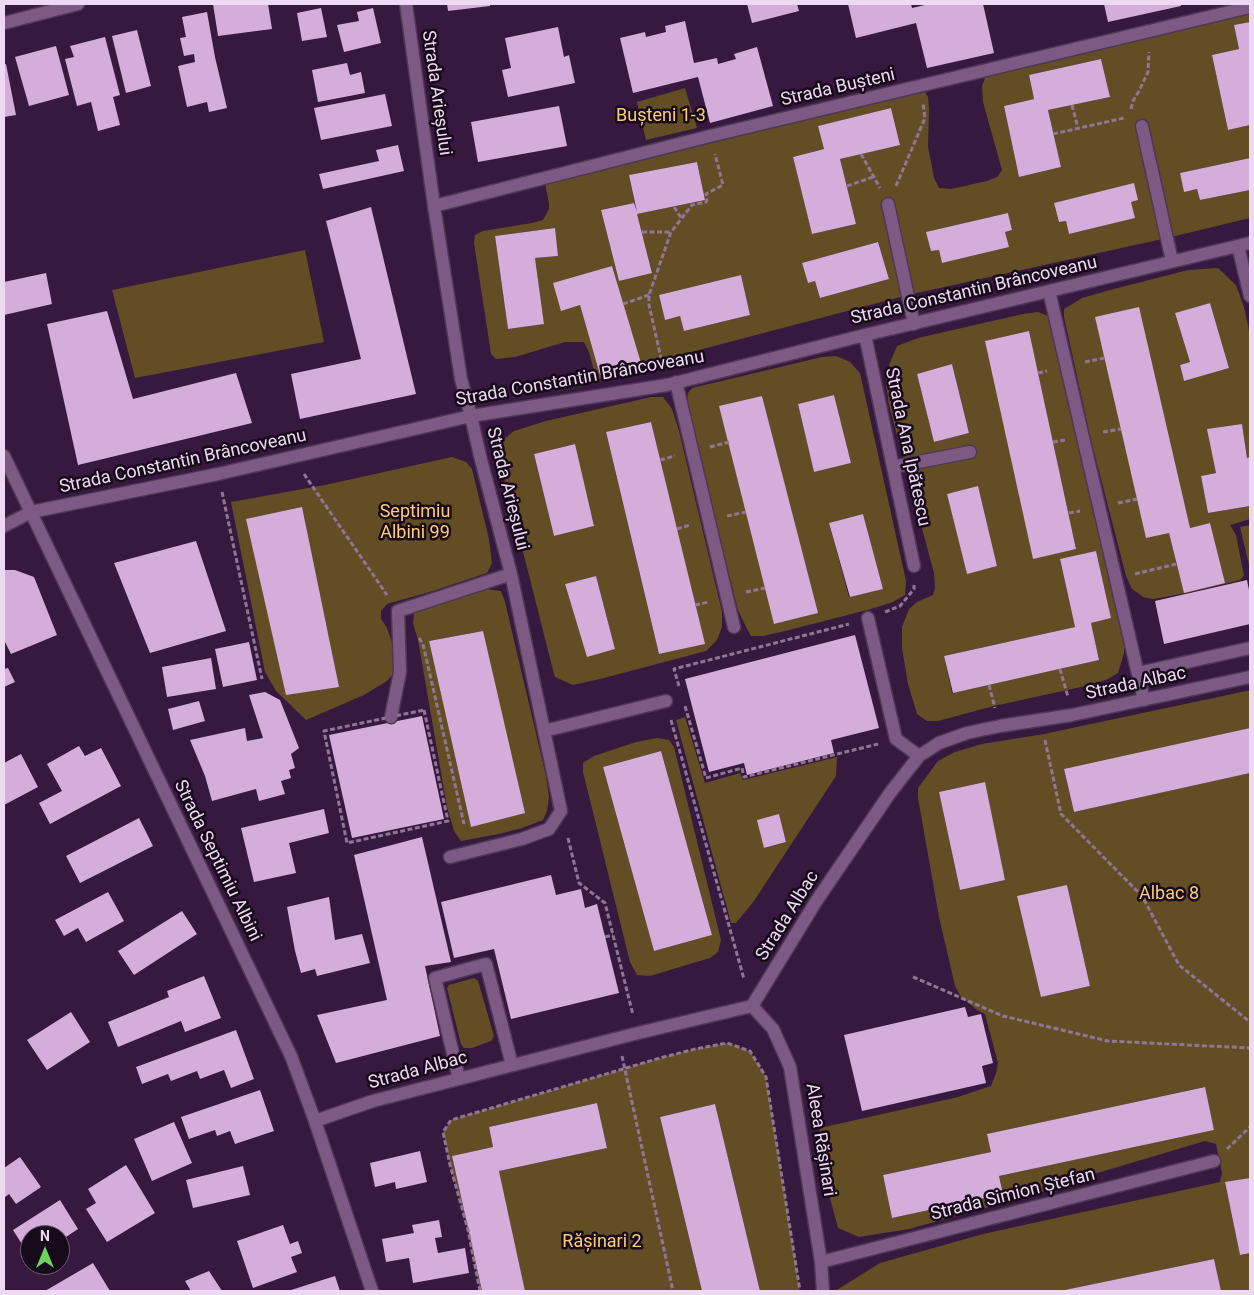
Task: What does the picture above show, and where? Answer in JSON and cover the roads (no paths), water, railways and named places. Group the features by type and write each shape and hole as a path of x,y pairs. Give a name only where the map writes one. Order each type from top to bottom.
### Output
{"street":[{"path":"4,22 78,4"},
{"name":"Strada Arieșului","path":"406,4 434,206 461,379 511,574 561,811 549,829 522,839 450,857"},
{"name":"Strada Bușteni","path":"434,206 710,136 1250,7"},
{"path":"1142,126 1172,261"},
{"path":"888,204 914,324"},
{"path":"1244,244 1250,296"},
{"name":"Strada Constantin Brâncoveanu","path":"4,526 31,512 218,474 471,416 671,383 1244,244"},
{"path":"1049,291 1144,700"},
{"name":"Strada Ana Ipătescu","path":"865,335 914,566"},
{"path":"671,383 734,627"},
{"path":"893,467 970,452"},
{"name":"Strada Septimiu Albini","path":"4,456 291,1056 315,1121 372,1291"},
{"path":"391,716 400,672 398,611 511,574"},
{"path":"868,618 896,739 919,756"},
{"path":"1138,673 1250,648"},
{"name":"Strada Albac","path":"315,1121 373,1100 752,1006 817,900 890,794 919,756 939,743 967,733 1072,715 1250,677"},
{"path":"544,731 666,701"},
{"path":"459,1079 435,978 486,964 512,1065"},
{"name":"Aleea Rășinari","path":"752,1006 773,1029 790,1066 821,1262 823,1291"},
{"name":"Strada Simion Ștefan","path":"821,1262 1214,1161"}],"park label":[{"name":"Bușteni 1-3","path":"661,116"},
{"name":"Septimiu Albini 99","path":"415,522"},
{"name":"Albac 8","path":"1169,894"},
{"name":"Rășinari 2","path":"602,1242"}]}
